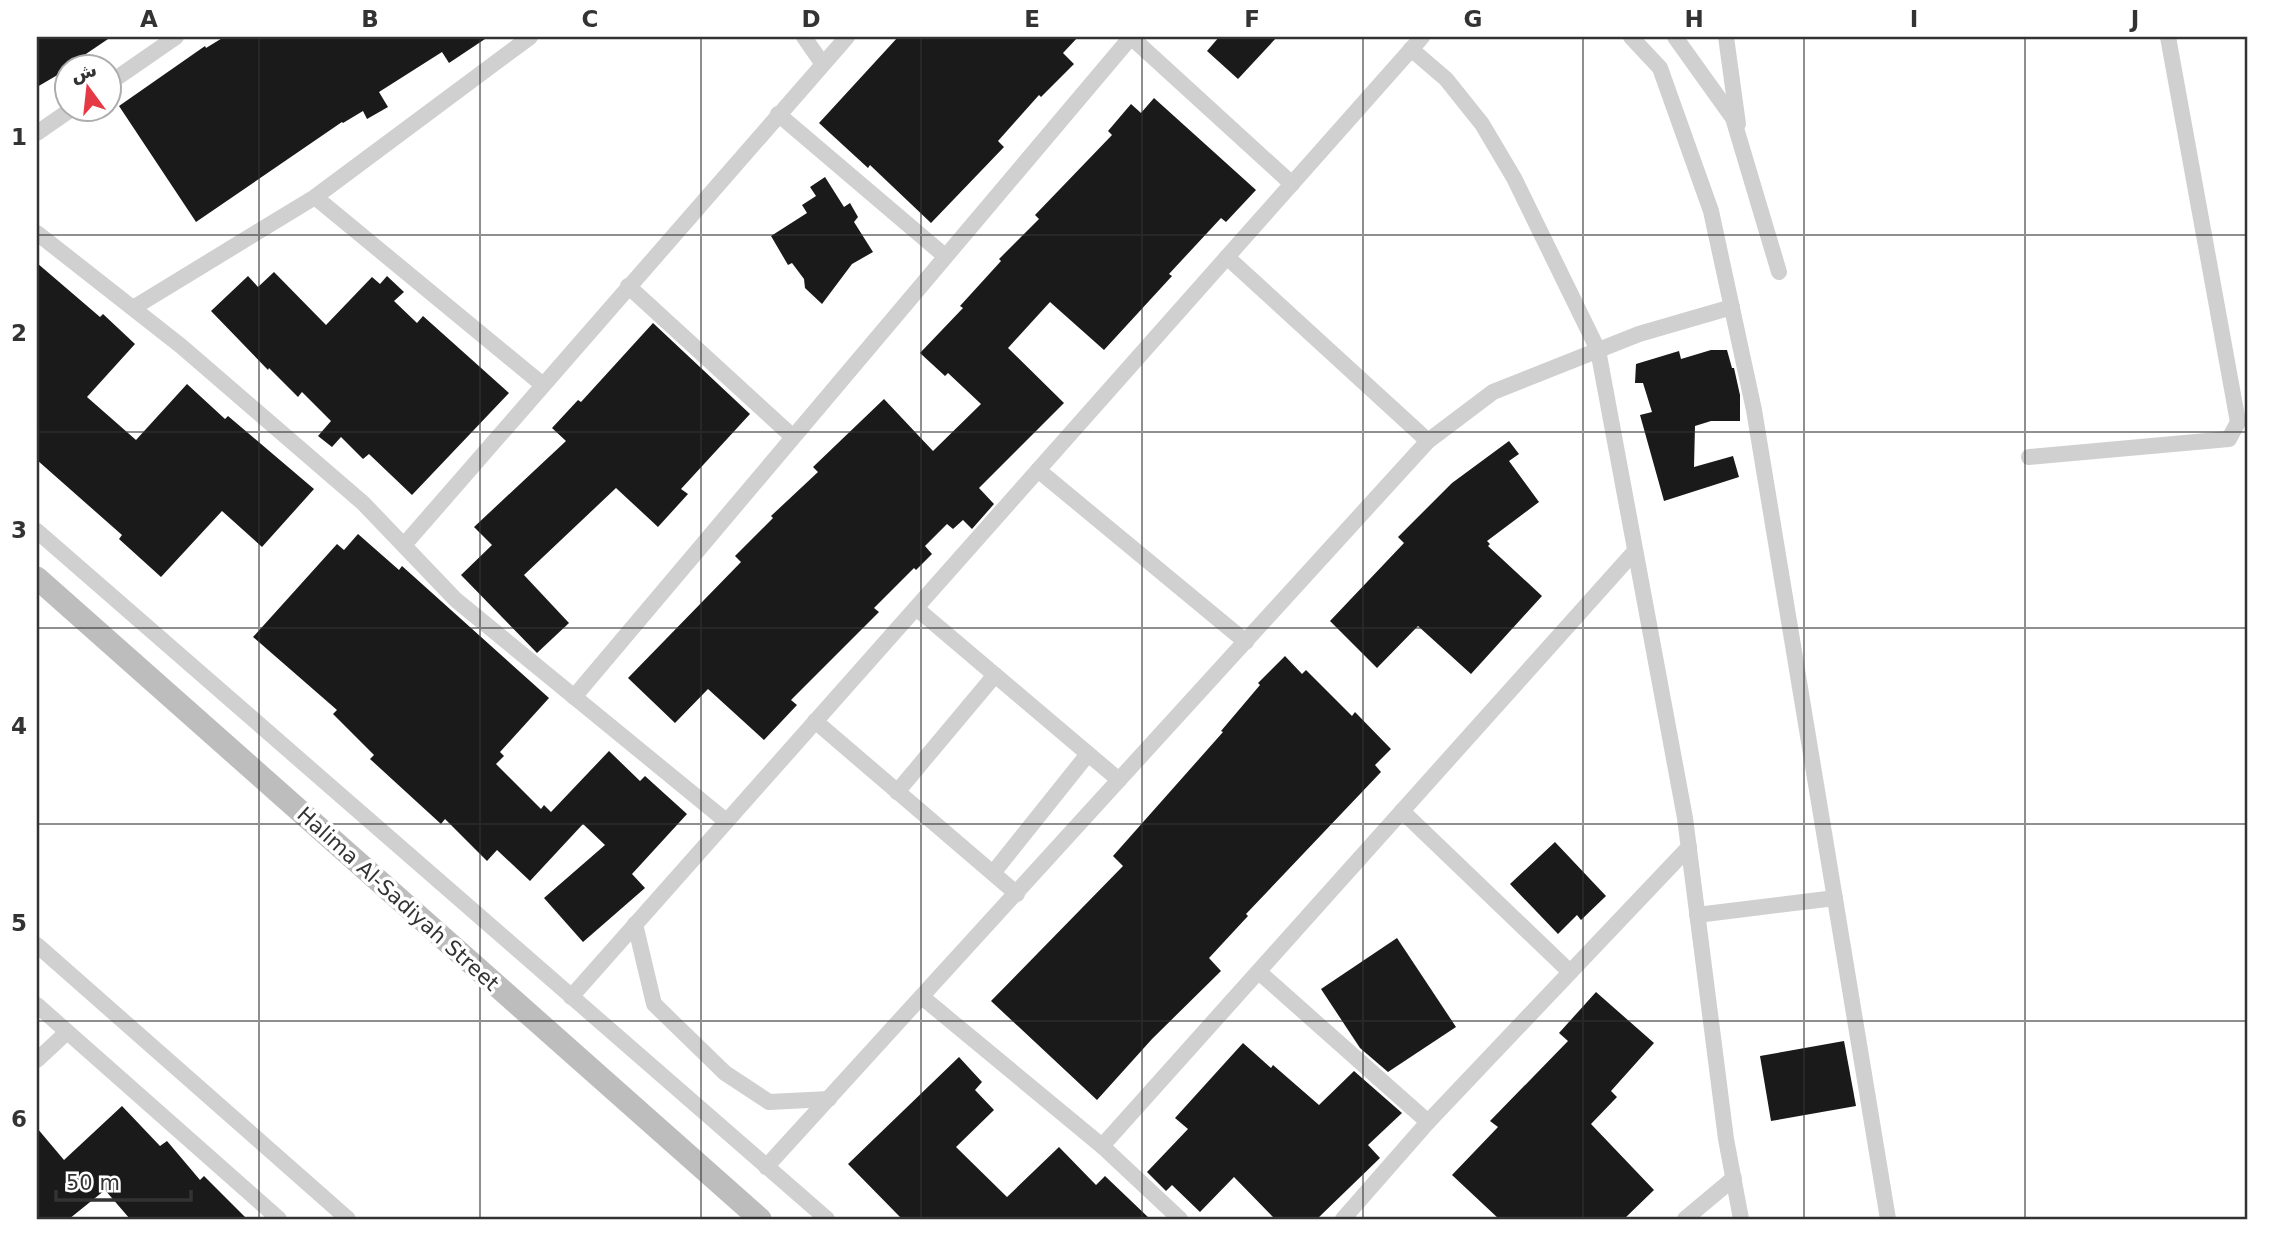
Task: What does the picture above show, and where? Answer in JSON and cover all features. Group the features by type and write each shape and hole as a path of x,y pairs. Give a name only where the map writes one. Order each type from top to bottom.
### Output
{"street":[{"path":"122,74 176,37"},
{"path":"133,309 316,197 530,37"},
{"path":"804,37 822,63"},
{"path":"404,545 847,37"},
{"path":"574,697 1131,37 1292,184"},
{"path":"1631,37 1660,68 1711,211 1732,307 1754,410 1888,1219"},
{"path":"1675,37 1733,118 1779,272"},
{"path":"1726,37 1742,147"},
{"path":"2029,457 2229,439 2238,422 2168,37"},
{"path":"571,996 1417,43 1482,124 1514,178 1598,350 1689,847 1726,1139 1741,1219"},
{"path":"778,114 945,256"},
{"path":"37,133 53,122"},
{"path":"316,197 543,385"},
{"path":"37,233 181,346 363,503 456,600 726,821"},
{"path":"1227,257 1428,441"},
{"path":"628,286 793,437"},
{"path":"766,1167 1428,441 1493,392 1639,334 1732,307"},
{"path":"1038,470 1246,642"},
{"path":"37,531 827,1219"},
{"path":"1102,1146 1635,551"},
{"name":"Halima Al-Sadiyah Street","path":"37,578 760,1219"},
{"path":"916,608 1119,780"},
{"path":"897,792 995,675"},
{"path":"815,721 1017,894"},
{"path":"993,873 1088,754"},
{"path":"1402,811 1570,972"},
{"path":"1342,1219 1428,1122 1689,847"},
{"path":"1698,915 1835,898"},
{"path":"635,924 654,1004 725,1073 769,1102 829,1098"},
{"path":"37,945 348,1219"},
{"path":"1259,972 1428,1122"},
{"path":"922,997 1102,1146 1180,1219"},
{"path":"37,1005 279,1219"},
{"path":"37,1060 66,1032"},
{"path":"1685,1219 1734,1178"}],"building":[{"path":"37,37 111,37 89,52 52,52 52,78 37,87"},
{"path":"224,37 488,37 449,63 442,52 379,92 388,107 367,119 363,111 342,122 196,222 122,111 122,104 205,46 206,48"},
{"path":"898,37 1078,37 1063,53 1074,64 1041,97 1039,95 998,141 1004,147 931,223 870,165 868,168 819,123"},
{"path":"1219,37 1277,37 1238,79 1207,51"},
{"path":"1154,98 1256,190 1226,222 1221,218 1104,350 1050,302 1008,348 1064,403 979,488 994,504 972,529 963,520 953,529 947,524 925,546 932,554 874,608 879,612 791,700 797,705 764,740 708,689 675,723 628,678 741,562 735,556 773,518 771,516 818,472 813,467 884,399 933,451 981,404 948,373 945,376 920,353 963,308 960,306 1001,261 999,259 1039,219 1035,215 1112,135 1108,131 1131,104 1141,113"},
{"path":"825,177 844,207 850,203 858,217 854,222 873,252 852,264 822,304 805,288 804,279 792,263 788,265 771,236 807,213 802,205 816,196 810,187"},
{"path":"37,263 100,317 103,314 135,344 87,397 136,440 187,384 225,419 228,416 314,489 262,547 222,511 161,577 119,539 122,535 37,460"},
{"path":"274,272 326,325 372,277 380,284 387,276 404,292 394,301 417,323 423,316 509,393 412,495 369,454 363,459 341,437 332,447 318,436 331,421 302,392 298,397 269,368 268,370 211,311 248,276 258,287"},
{"path":"653,323 750,414 681,489 688,494 658,527 616,488 524,575 569,623 537,653 461,575 492,545 474,527 566,441 552,428 578,400 581,402"},
{"path":"1711,350 1727,350 1740,395 1740,421 1711,421 1695,426 1694,467 1733,456 1739,477 1664,501 1640,415 1652,412 1643,383 1635,383 1636,364 1679,351 1681,359"},
{"path":"1509,441 1519,454 1509,461 1539,502 1487,541 1490,544 1488,546 1542,596 1471,674 1418,626 1377,668 1330,621 1404,543 1398,537 1452,483"},
{"path":"358,534 399,570 402,566 549,698 500,752 504,756 496,764 541,809 544,805 551,812 609,751 640,781 645,776 687,814 632,874 645,888 583,942 544,898 605,845 583,824 530,881 497,850 487,861 445,819 441,824 370,759 374,755 333,714 337,710 253,637 337,544 344,550"},
{"path":"1285,656 1302,674 1306,670 1352,716 1355,712 1391,749 1375,765 1381,772 1246,914 1248,916 1209,958 1221,971 1152,1039 1097,1100 991,1001 1123,866 1113,856 1223,732 1221,731 1260,685 1258,683"},
{"path":"1555,842 1606,896 1581,920 1577,915 1558,934 1510,884"},
{"path":"1397,938 1456,1027 1388,1072 1360,1048 1321,989"},
{"path":"1596,992 1654,1043 1611,1091 1617,1097 1591,1124 1654,1190 1624,1219 1499,1219 1452,1175 1498,1127 1490,1121 1568,1041 1559,1033"},
{"path":"1844,1041 1856,1106 1771,1121 1760,1056"},
{"path":"1243,1043 1319,1105 1354,1071 1402,1113 1368,1145 1380,1158 1317,1219 1275,1219 1234,1177 1200,1212 1172,1185 1166,1191 1147,1172 1188,1129 1175,1118"},
{"path":"959,1057 982,1082 975,1090 994,1110 956,1147 1007,1197 1059,1147 1096,1185 1105,1176 1150,1219 902,1219 848,1164"},
{"path":"122,1106 160,1146 167,1141 200,1180 204,1176 247,1219 130,1219 105,1190 69,1219 37,1219 37,1128 64,1160"}]}
